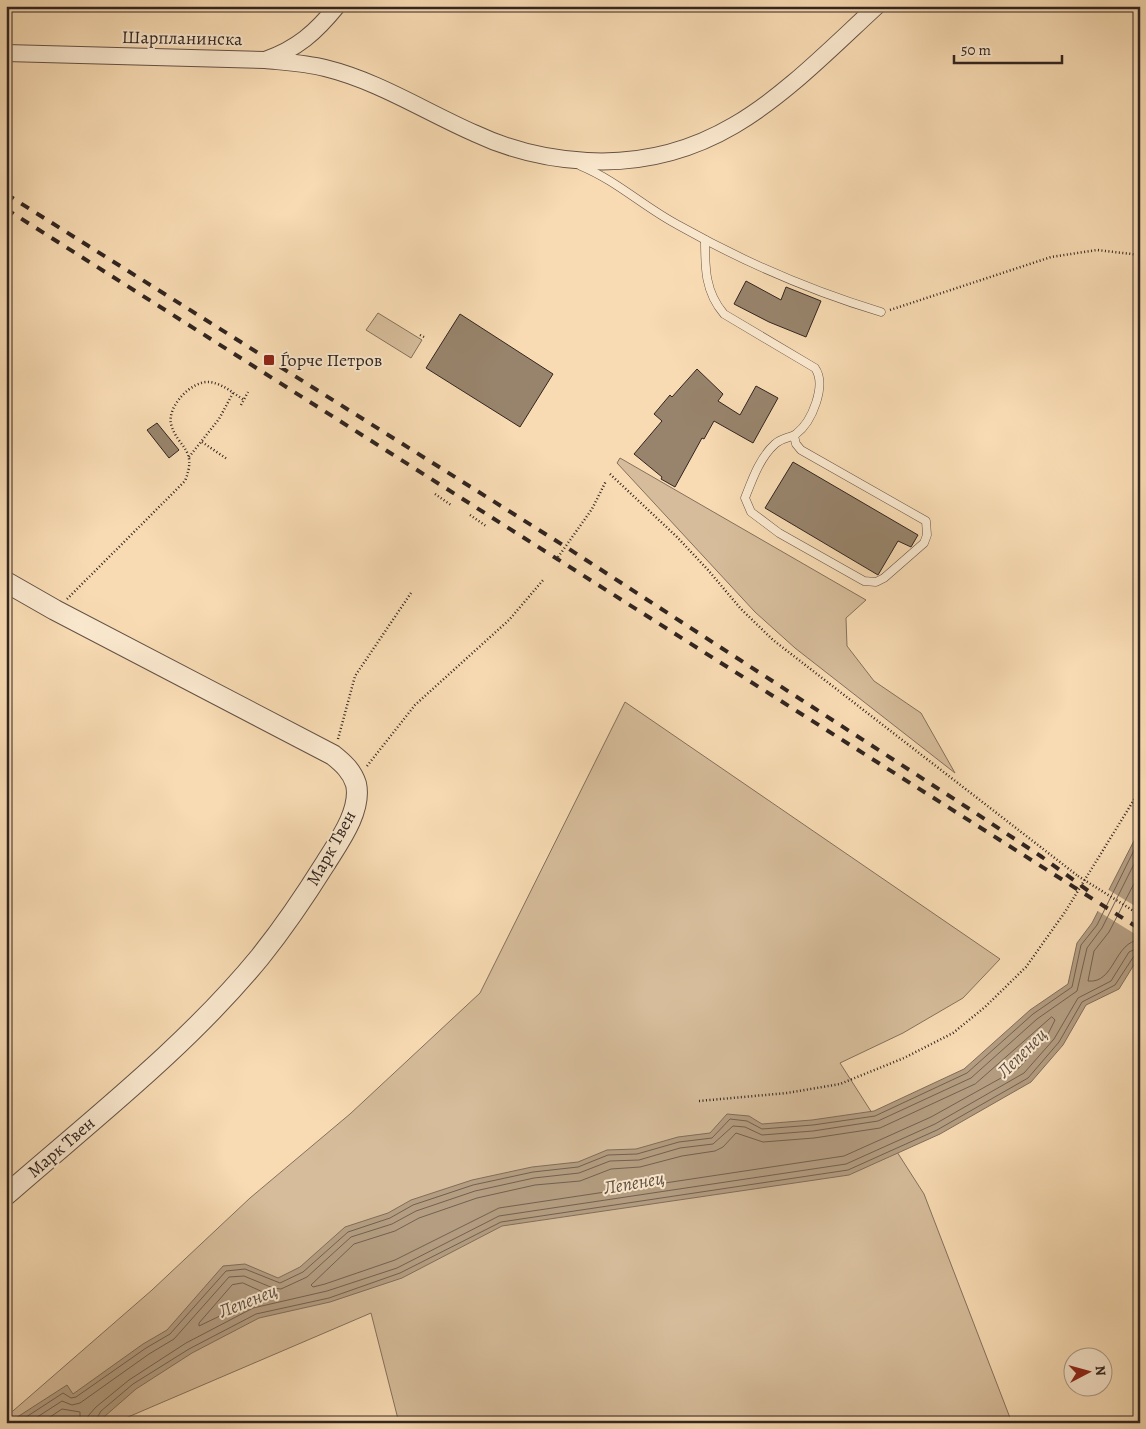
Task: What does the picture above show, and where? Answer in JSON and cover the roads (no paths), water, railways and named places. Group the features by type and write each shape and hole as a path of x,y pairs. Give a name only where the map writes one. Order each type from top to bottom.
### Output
{"street":[{"name":"Шарпланинска","path":"6,53 265,60 281,55 306,40 337,6"},
{"path":"265,60 310,65 349,75 390,92 474,133 515,149 540,156 568,160 636,161 674,152 711,139 755,113 790,87 877,6"},
{"name":"Марк Твен","path":"6,582 55,610 333,755 347,766 356,784 356,802 338,843 302,899 260,956 219,1003 147,1071 6,1195"}],"lane":[{"path":"568,160 606,177 676,224 705,240 850,303 881,312"},
{"path":"705,240 705,262 713,302 724,314 815,368 820,374 820,394 802,429 794,436 775,443 764,458 745,498 751,512 779,533 864,581 876,582 884,578 924,544 927,534 926,521 801,450 796,444 794,436"}],"water":[{"name":"Лепенец","path":"1140,829 1140,955 1119,989 1086,1005 1063,1045 1031,1082 940,1134 849,1175 502,1226 402,1278 330,1302 259,1318 192,1353 136,1389 97,1423 8,1423 67,1385 73,1394 143,1344 167,1330 223,1266 245,1264 278,1278 300,1267 345,1227 388,1213 411,1200 472,1180 532,1167 578,1162 607,1150 636,1149 678,1137 710,1133 727,1114 749,1116 762,1124 812,1120 874,1111 964,1069 1030,1010 1068,984 1077,943 1092,923"}],"railway":[{"path":"6,194 566,547 971,810 1042,857 1090,892"},
{"path":"6,209 1140,929"}],"place":[{"name":"Ѓорче Петров","path":"269,360"}]}
